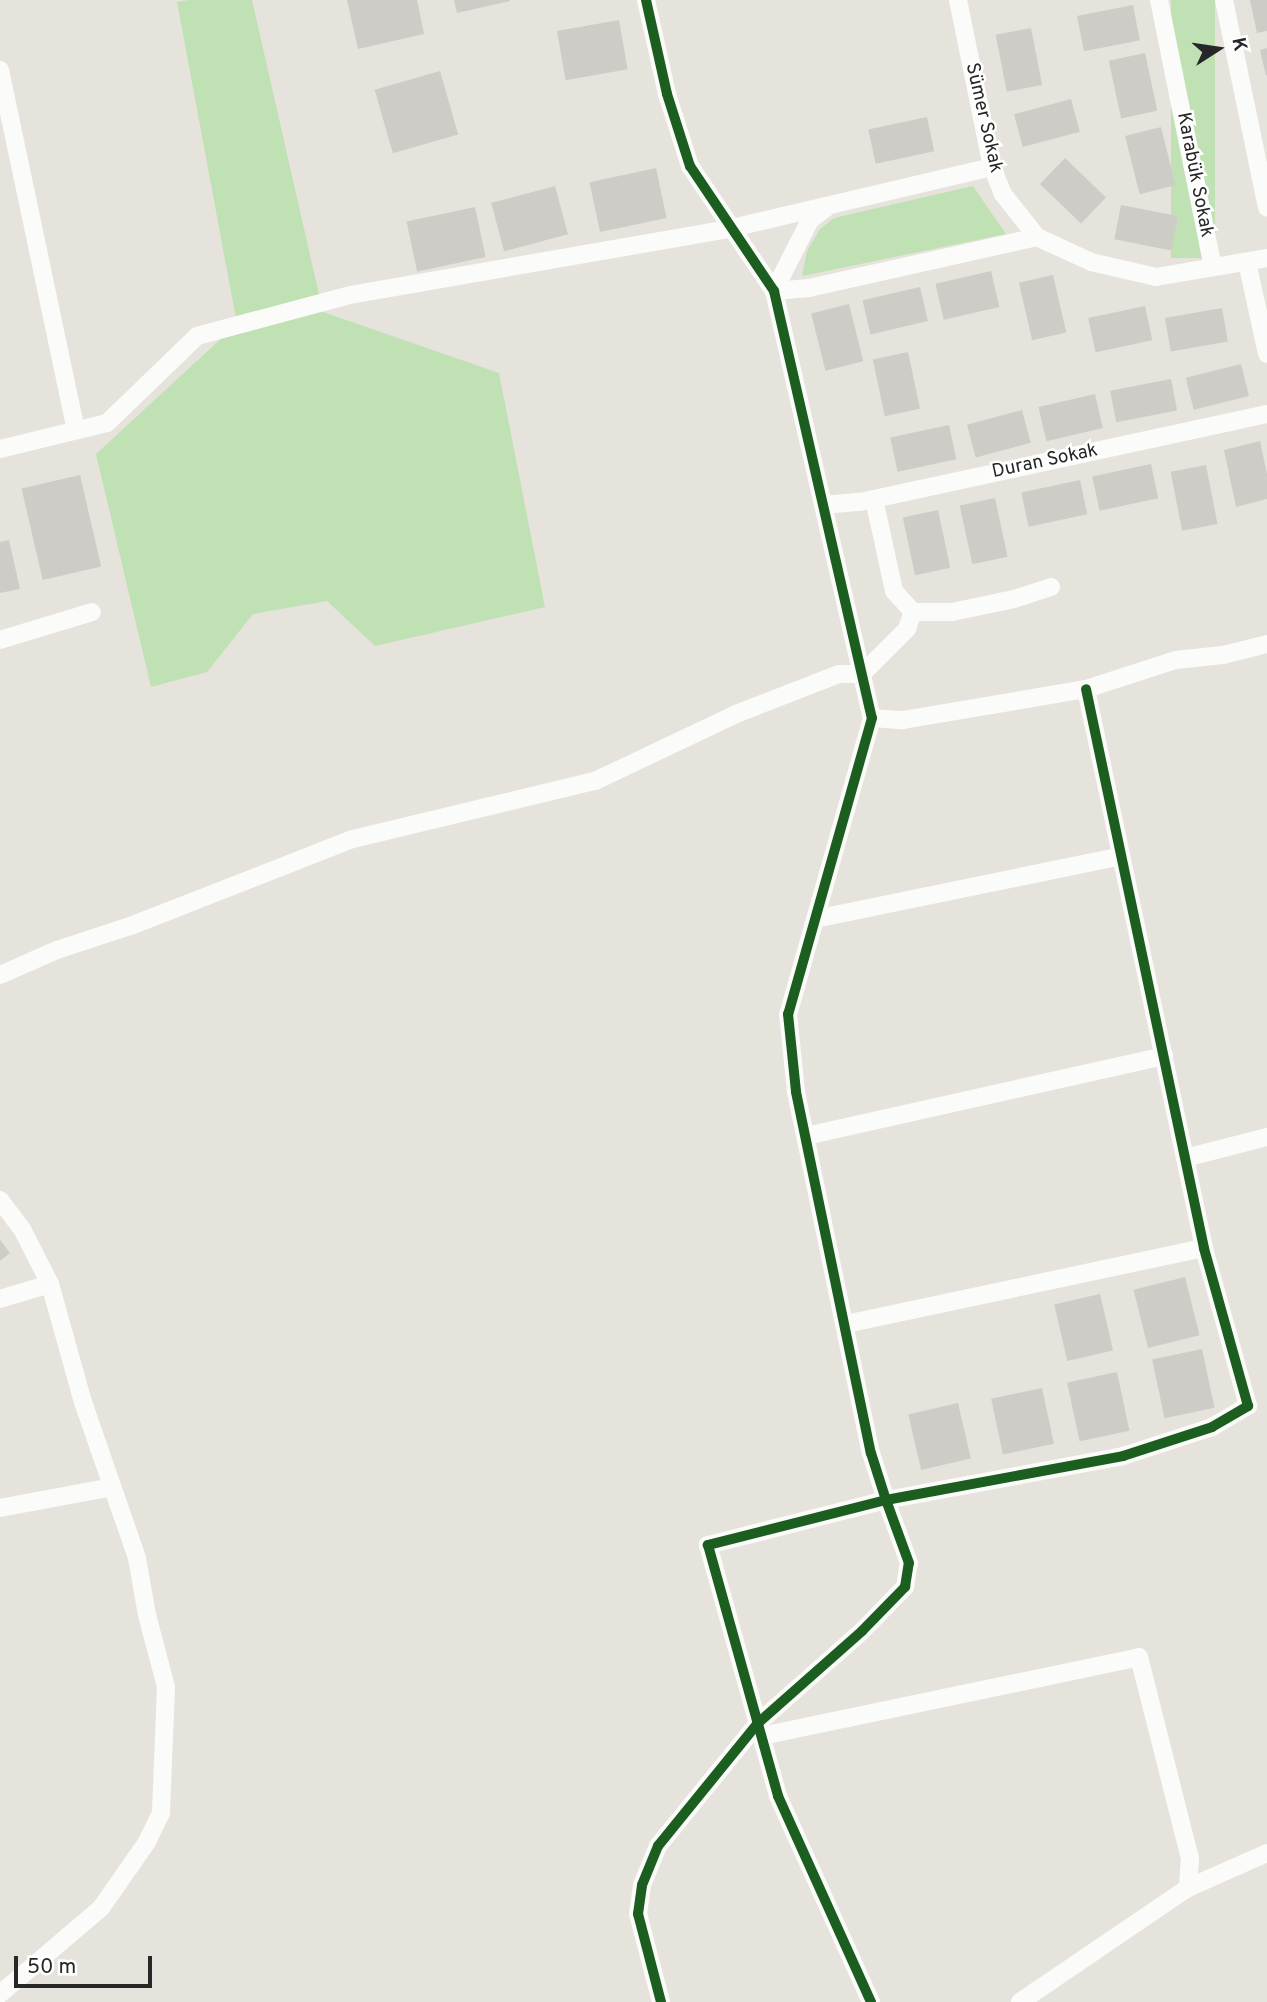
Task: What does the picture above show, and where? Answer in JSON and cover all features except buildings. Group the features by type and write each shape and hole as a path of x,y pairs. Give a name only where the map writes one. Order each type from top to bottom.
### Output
{"street":[{"path":"646,0 667,94 690,166 774,291 872,718 788,1014 796,1092 871,1453 909,1563 905,1587 760,1730 658,1846 642,1885 638,1914 661,2002"},
{"name":"Sümer Sokak","path":"958,0 992,167 1003,194 1037,237 1091,262 1156,277 1267,258"},
{"name":"Karabük Sokak","path":"1159,0 1213,267"},
{"path":"1224,0 1267,208"},
{"path":"0,70 76,430"},
{"path":"0,449 107,423 197,336 349,295 732,228 992,167"},
{"path":"774,291 810,220 829,205"},
{"path":"774,291 809,288 1037,237"},
{"path":"1247,262 1267,354"},
{"name":"Duran Sokak","path":"823,505 874,499 1267,414"},
{"path":"874,499 894,592 913,612 952,612 1014,599 1051,587"},
{"path":"0,640 92,612"},
{"path":"0,975 57,950 133,925 353,839 595,781 736,714 839,674 862,674 907,629 913,612"},
{"path":"872,718 903,720 1086,689 1176,660 1223,655 1267,644"},
{"path":"1086,689 1204,1248 1248,1406"},
{"path":"815,919 1121,856"},
{"path":"806,1136 1164,1056"},
{"path":"1185,1158 1267,1137"},
{"path":"0,1200 22,1229 51,1284 83,1402 136,1558 147,1615 166,1687 161,1813 147,1842 101,1908 0,1994"},
{"path":"846,1324 1204,1248"},
{"path":"0,1299 51,1284"},
{"path":"871,2002 778,1796 708,1545 886,1500 1123,1456 1212,1427 1248,1406 1267,1405"},
{"path":"0,1508 112,1487"},
{"path":"760,1730 1139,1657 1190,1857 1188,1888"},
{"path":"1020,2002 1188,1888 1267,1853"}],"green space":[{"path":"252,0 323,312 499,373 545,607 375,646 327,601 253,614 207,672 151,687 96,454 237,324 177,2"},
{"path":"1171,0 1215,0 1215,258 1171,258"},
{"path":"973,186 1006,234 802,276 807,251 820,229 834,218"}],"cycle path":[{"path":"646,0 667,94 690,166 774,291 872,718 788,1014 796,1092 871,1453 886,1500 708,1545 778,1796 871,2002"},
{"path":"661,2002 638,1914 642,1885 658,1846 758,1723 862,1631 905,1587 909,1563 886,1500 1123,1456 1212,1427 1248,1406 1204,1248 1086,689"}]}
